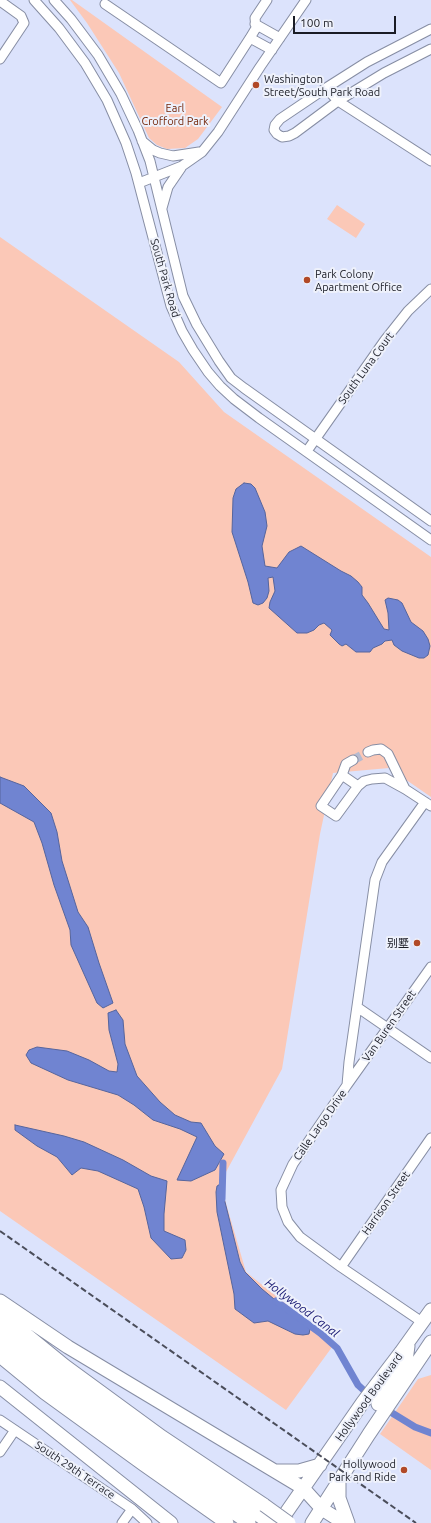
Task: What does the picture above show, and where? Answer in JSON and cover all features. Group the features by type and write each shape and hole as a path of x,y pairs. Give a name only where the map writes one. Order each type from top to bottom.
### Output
{"highway":[{"path":"0,1301 68,1347 197,1423 273,1471 304,1488 322,1509 344,1523"},
{"name":"Hollywood Boulevard","path":"312,1523 369,1434 380,1402 409,1341 431,1310"},
{"path":"0,1313 65,1366 156,1433 256,1514"},
{"path":"0,1326 51,1367 149,1439 270,1523"},
{"path":"0,1341 54,1385 186,1480 256,1514 289,1523"},
{"name":"Hollywood Boulevard","path":"279,1523 363,1402 380,1402 431,1346"},
{"path":"0,1356 52,1397 143,1464 227,1523"},
{"path":"0,1387 172,1523"},
{"path":"273,1471 299,1471 320,1465"},
{"path":"339,1483 340,1498 348,1523"}],"street":[{"name":"South Park Road","path":"34,0 59,28 85,63 103,94 126,143 139,183 171,306 182,332 193,350 220,386 234,399 431,540"},
{"name":"South Park Road","path":"54,0 71,19 98,55 121,94 150,161 183,296 196,325 231,378 431,521"},
{"path":"105,4 221,83 256,28 254,18 267,0"},
{"path":"139,183 182,166 202,152 218,132 237,101 306,0"},
{"path":"0,1 20,16 24,23 0,59"},
{"path":"255,24 280,38"},
{"path":"431,30 367,62 326,88 280,119 275,125 274,130 282,137 295,133 338,101 384,73 431,49"},
{"path":"250,38 272,50"},
{"path":"326,88 338,101 431,161"},
{"path":"142,141 160,154 173,156 202,152"},
{"path":"161,209 168,187 182,166"},
{"name":"South Luna Court","path":"307,451 385,340 408,311 431,290"},
{"path":"368,752 372,750 381,750 388,754 405,789"},
{"path":"353,760 346,764 342,775 321,806 336,816 358,786 364,781 372,779 385,778 428,804"},
{"path":"385,778 394,765"},
{"path":"342,775 358,786"},
{"name":"Calle Largo Drive","path":"422,1322 300,1237 288,1222 282,1207 281,1190 293,1164 347,1085 356,1007 375,880 382,862 428,804"},
{"name":"Van Buren Street","path":"347,1085 431,967"},
{"path":"356,1007 431,1058"},
{"name":"Harrison Street","path":"341,1267 431,1138"},
{"name":"South 29th Terrace","path":"0,1420 132,1509 147,1523"},
{"path":"0,1452 15,1430"},
{"path":"122,1523 132,1509"}],"green space":[{"name":"Earl Crofford Park","path":"70,0 222,107 198,139 185,148 167,149 157,145 149,138 119,73 87,23"},
{"path":"337,205 365,224 356,238 327,219"},
{"path":"0,237 179,362 224,412 431,557 431,797 389,768 333,773 320,834 282,1069 220,1183 246,1272 335,1343 286,1410 0,1211"},
{"path":"431,1375 431,1470 380,1434 418,1379"}],"water":[{"path":"244,483 251,484 255,488 265,512 267,526 262,546 265,566 277,568 289,552 301,546 351,576 358,582 362,587 362,595 384,629 389,630 388,613 385,600 388,598 398,600 402,603 411,622 423,631 428,639 430,646 428,655 424,658 419,658 402,651 394,645 392,640 385,641 373,648 370,652 356,652 346,644 342,646 339,644 330,635 332,630 324,623 307,633 297,633 269,608 275,591 273,577 268,578 269,591 267,598 263,603 258,605 253,603 232,532 233,498 236,489"},
{"path":"0,777 24,786 51,813 57,832 62,861 78,912 88,927 113,1003 103,1008 97,1003 71,945 70,930 34,822 0,803"},
{"path":"116,1010 123,1020 125,1044 137,1076 160,1102 175,1115 191,1122 201,1123 215,1146 224,1154 215,1170 191,1181 177,1180 197,1137 180,1129 153,1120 118,1095 68,1080 31,1063 26,1055 29,1050 37,1047 67,1051 89,1060 109,1071 117,1072 118,1064 109,1030 108,1013"},
{"path":"15,1125 84,1142 123,1160 151,1176 167,1181 164,1231 185,1240 186,1250 182,1258 171,1259 151,1238 138,1189 98,1171 81,1168 72,1175 57,1157 37,1146 15,1130"},
{"path":"217,1186 221,1186 240,1262 245,1272 262,1289 310,1329 309,1334 295,1334 268,1321 254,1323 235,1309 234,1294 217,1212 216,1192"}],"waterway":[{"name":"Hollywood Canal","path":"222,1199 223,1163"},
{"name":"Hollywood Canal","path":"276,1301 320,1333 337,1348 358,1385 370,1396"},
{"name":"Hollywood Canal","path":"384,1408 415,1427 431,1433"}],"tunnel":[{"path":"353,760 368,752"}],"railway":[{"path":"0,1231 416,1523"}],"place":[{"name":"Washington Street/South Park Road","path":"256,85"},
{"name":"Park Colony Apartment Office","path":"307,280"},
{"name":"别墅","path":"417,943"},
{"name":"Hollywood Park and Ride","path":"404,1470"}]}
